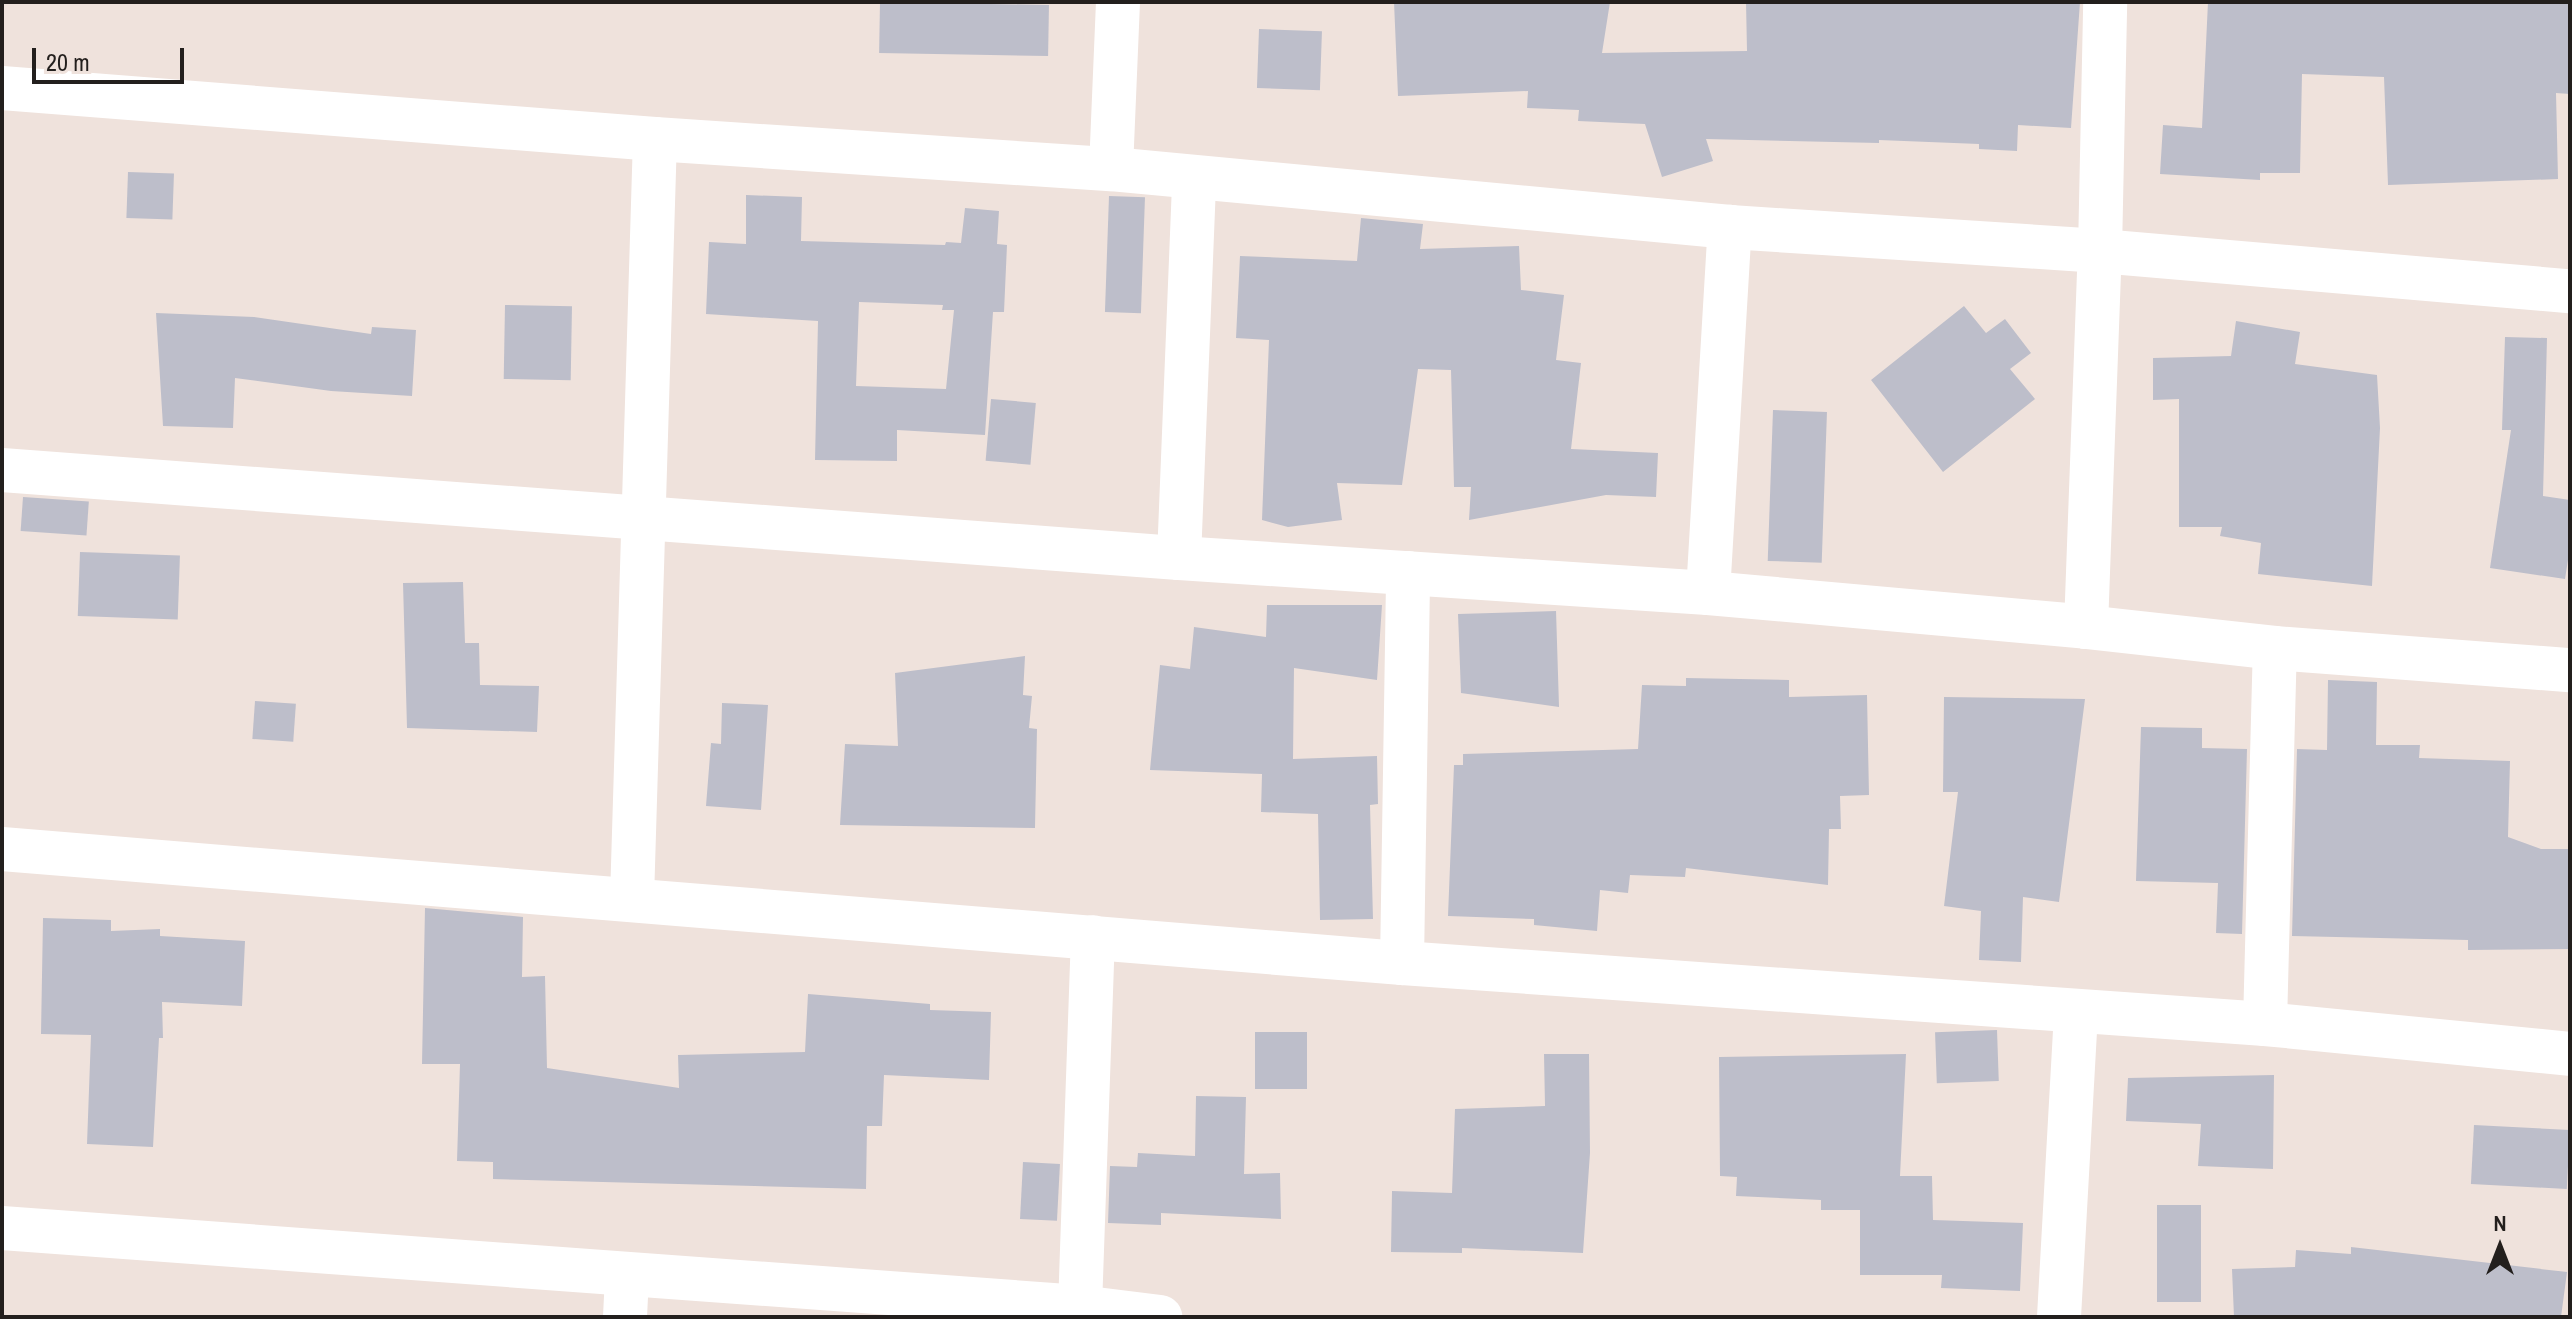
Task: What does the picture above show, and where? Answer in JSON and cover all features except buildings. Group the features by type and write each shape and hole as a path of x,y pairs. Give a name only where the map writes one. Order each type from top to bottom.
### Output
{"street":[{"path":"1111,169 1118,2"},
{"path":"2086,627 2100,251 2105,2"},
{"path":"2,88 655,139 1111,169 1730,227 2100,251 2570,291"},
{"path":"632,899 655,139"},
{"path":"1179,558 1194,178"},
{"path":"1708,593 1730,227"},
{"path":"2,470 1179,558 1708,593 2086,627 2275,648 2570,670"},
{"path":"1402,963 1408,573"},
{"path":"2265,1024 2275,648"},
{"path":"2,849 1402,963 2265,1024 2570,1054"},
{"path":"1080,1307 1093,937"},
{"path":"2059,1317 2076,1012"},
{"path":"2,1228 626,1297 1080,1307 1160,1317"}]}
